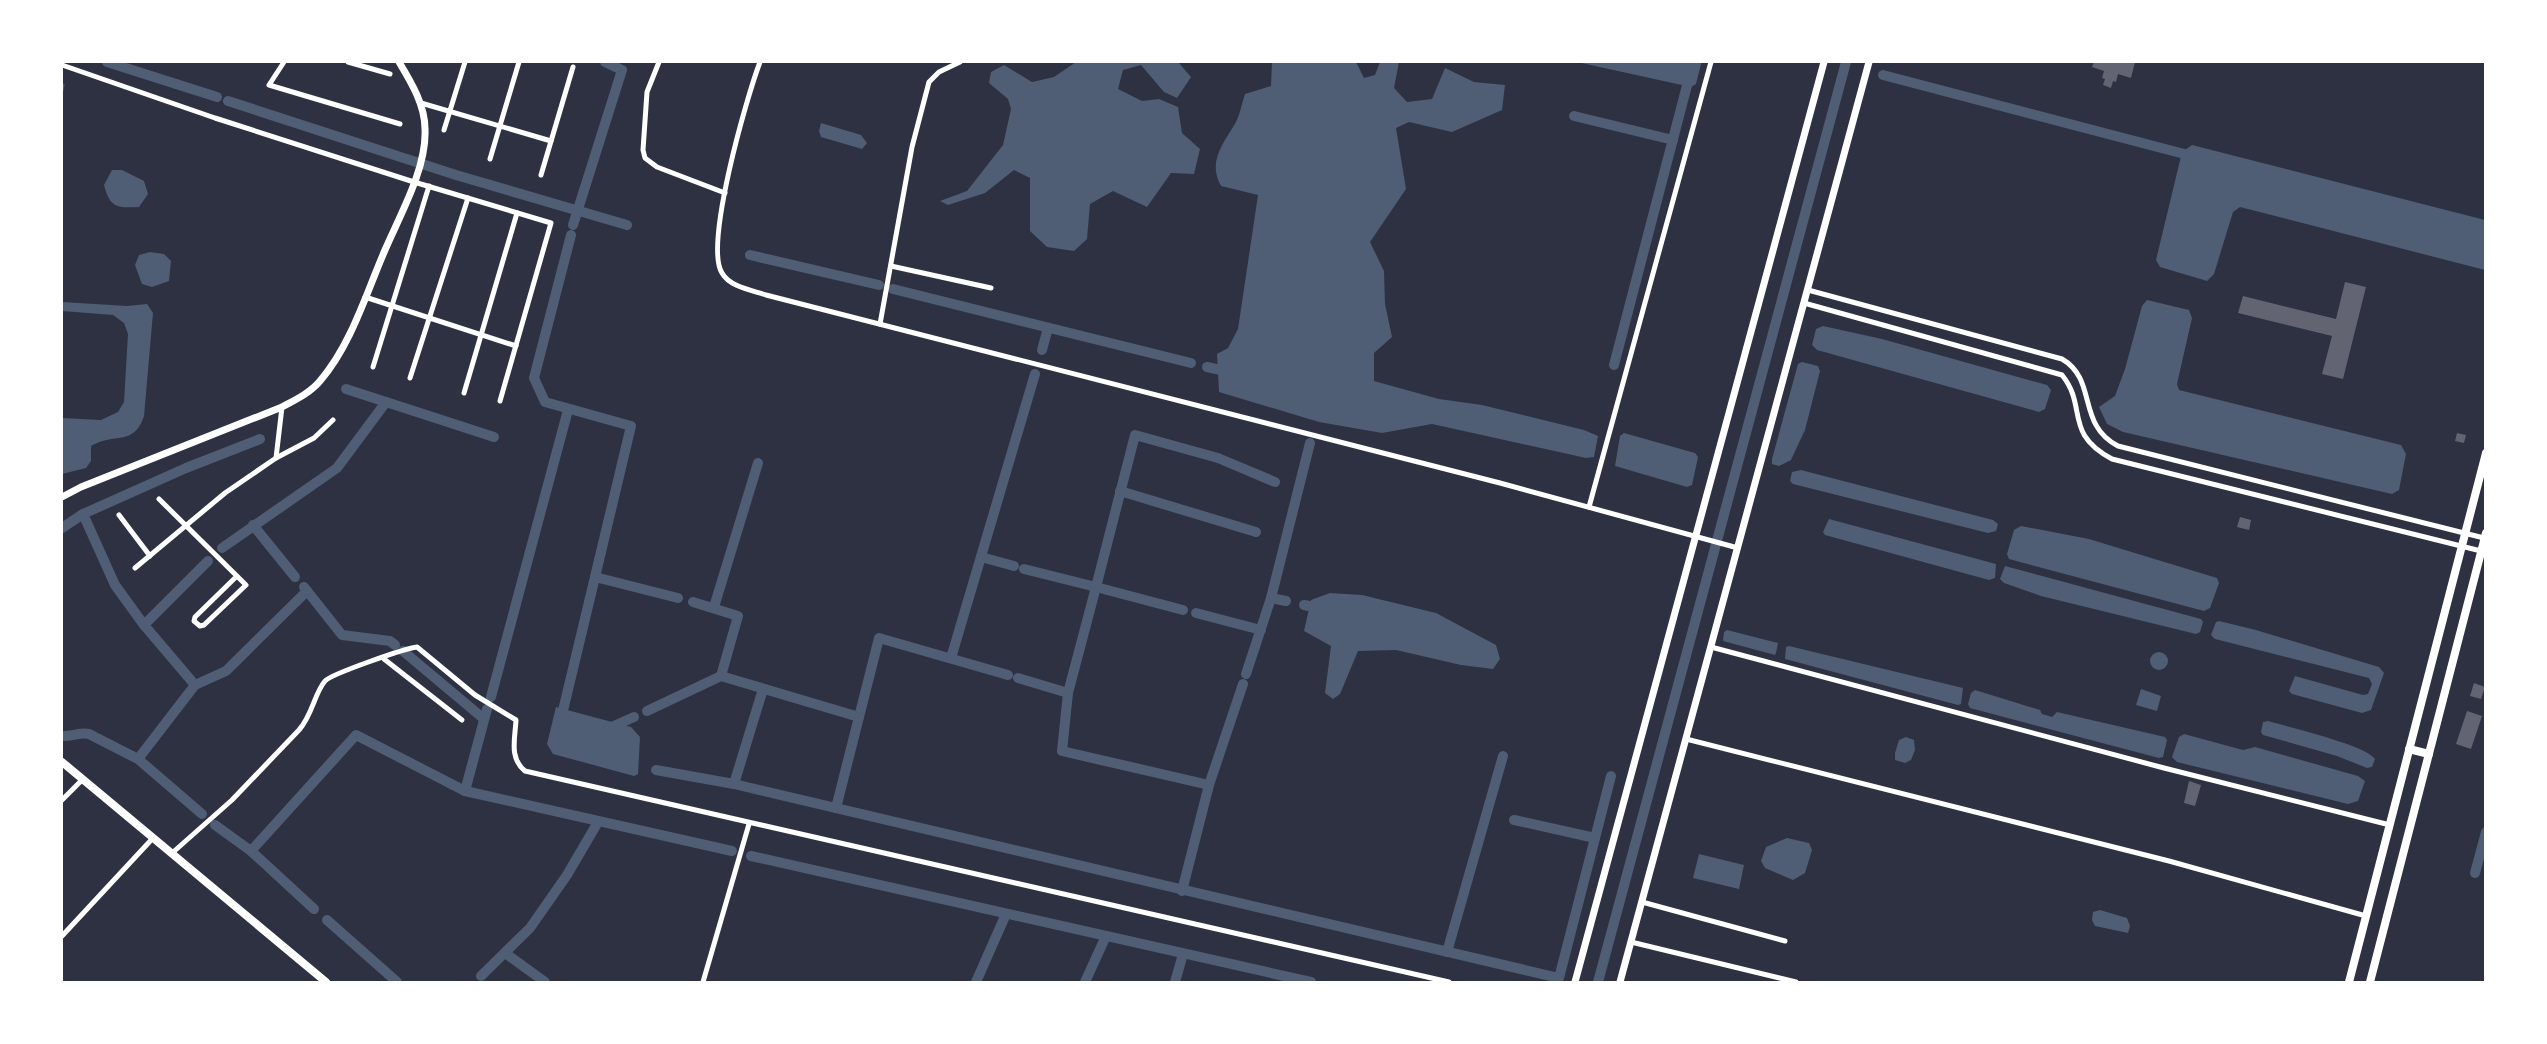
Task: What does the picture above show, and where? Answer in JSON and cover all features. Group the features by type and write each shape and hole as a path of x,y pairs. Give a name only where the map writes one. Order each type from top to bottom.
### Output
{"main road":[{"path":"2349,982 2486,453"},
{"path":"2370,982 2485,536"},
{"path":"2409,749 2429,754"},
{"path":"62,762 326,982"}],"street":[{"path":"284,62 269,85 400,124"},
{"path":"348,62 390,75"},
{"path":"62,497 81,487 282,407 303,396 324,376 334,362 365,297 415,179 424,148 426,127 421,103 399,62"},
{"path":"444,130 465,62"},
{"path":"490,159 519,62"},
{"path":"659,62 647,92 643,150 645,158 657,166 725,193"},
{"path":"760,62 736,137 725,193 717,262 722,274 730,282 766,295 1589,507 1738,548"},
{"path":"880,324 912,147 930,82 939,72 960,62"},
{"path":"1589,507 1711,62"},
{"path":"1575,982 1824,62"},
{"path":"1620,982 1869,62"},
{"path":"62,65 415,179 429,186 551,223 500,401"},
{"path":"541,175 573,67"},
{"path":"421,103 551,141"},
{"path":"373,367 429,186"},
{"path":"410,378 468,198"},
{"path":"464,393 517,213"},
{"path":"891,266 991,288"},
{"path":"1808,290 2062,359 2078,373 2098,431 2106,440 2118,446 2465,533 2485,536"},
{"path":"365,297 516,346"},
{"path":"1804,303 2062,375 2069,383 2080,429 2086,440 2097,451 2112,459 2481,551"},
{"path":"276,458 282,407"},
{"path":"135,568 225,493 276,458 314,438 333,420"},
{"path":"159,500 186,526 237,576 246,585 204,625 200,626 194,621 195,617 237,576"},
{"path":"119,515 150,556"},
{"path":"1711,646 2176,771 2390,825"},
{"path":"171,854 232,800 308,720 320,688 328,677 384,659 398,651 417,647 474,695 516,720 514,751 516,764 530,772 749,824 1449,982"},
{"path":"384,659 462,720"},
{"path":"1686,739 2169,861 2366,916"},
{"path":"62,800 83,779"},
{"path":"703,982 749,824"},
{"path":"62,936 153,838"},
{"path":"1642,902 1785,940"},
{"path":"1631,942 1796,982"}],"water":[{"path":"1076,62 1178,62 1191,77 1177,98 1164,92 1141,65 1123,70 1118,89 1142,101 1159,99 1178,107 1182,133 1200,149 1194,174 1171,173 1147,207 1113,191 1090,204 1087,239 1074,251 1047,247 1030,231 1030,178 1014,170 985,193 948,205 940,201 967,191 1003,145 1011,109 1008,99 989,83 991,72 1004,65 1032,82 1054,77"},
{"path":"1272,62 1356,62 1364,78 1375,75 1380,62 1399,62 1394,88 1407,102 1432,99 1445,68 1474,82 1505,85 1502,110 1452,132 1409,122 1396,128 1406,189 1370,242 1384,271 1385,304 1392,337 1374,353 1374,381 1439,399 1482,405 1584,430 1598,436 1594,457 1586,458 1432,424 1382,433 1319,422 1219,392 1217,354 1228,348 1238,329 1258,195 1221,186 1217,177 1216,160 1237,119 1245,94 1271,86"},
{"path":"1577,62 1701,62 1701,64 1696,84 1691,87"},
{"path":"821,123 861,135 867,143 862,149 821,137 819,131"},
{"path":"2192,145 2485,220 2485,270 2240,207 2233,212 2214,274 2207,281 2160,267 2156,260 2182,152"},
{"path":"112,170 122,170 144,181 148,194 139,207 120,207 109,198 104,185"},
{"path":"150,252 164,254 171,261 169,281 152,287 142,284 135,265 139,255"},
{"path":"2147,300 2189,310 2192,318 2177,384 2179,390 2401,445 2406,454 2399,490 2392,494 2123,432 2107,424 2099,407 2115,396 2125,369 2142,306"},
{"path":"62,302 127,306 147,304 153,313 144,416 140,426 129,435 91,446 91,461 86,468 62,474 62,418 101,420 118,412 124,402 128,334 124,323 113,315 62,311"},
{"path":"1823,326 1882,339 2047,385 2051,390 2045,409 2039,412 1817,350 1812,345 1816,329"},
{"path":"1802,362 1818,366 1820,371 1805,430 1791,460 1779,466 1772,464 1772,459 1798,364"},
{"path":"1624,433 1695,453 1698,457 1692,485 1687,487 1615,466 1620,436"},
{"path":"1801,470 1993,520 1998,524 1996,531 1988,533 1793,484 1790,481 1792,472"},
{"path":"1829,519 1996,564 1995,578 1989,580 1825,535 1823,532"},
{"path":"2021,526 2089,539 2217,578 2219,583 2210,608 2204,611 2009,559 2007,554 2014,530"},
{"path":"2005,566 2201,619 2203,622 2200,632 2196,634 2041,596 2004,583 2000,579"},
{"path":"1330,593 1362,595 1436,613 1496,645 1500,659 1493,669 1461,665 1396,650 1358,651 1340,694 1333,699 1325,693 1331,646 1304,631 1311,600"},
{"path":"2216,622 2379,667 2384,673 2371,710 2362,713 2292,694 2289,691 2295,676 2363,695 2368,694 2372,684 2369,678 2215,639 2211,635"},
{"path":"1727,630 1778,643 1776,653 1775,655 1723,641 1724,632"},
{"path":"1786,647 1963,688 1961,704 1785,659"},
{"path":"2159,652 2165,655 2168,661 2165,667 2159,670 2153,667 2150,661 2153,655"},
{"path":"2141,689 2161,696 2157,711 2136,705"},
{"path":"1975,690 2040,710 2042,714 2052,717 2057,712 2165,737 2167,740 2163,757 2159,758 1970,708 1968,704 1971,693"},
{"path":"556,707 631,727 640,737 638,774 634,776 553,754 547,744"},
{"path":"2268,721 2357,748 2375,759 2372,767 2367,768 2337,756 2263,735 2261,732 2263,722"},
{"path":"2184,734 2243,750 2255,747 2358,776 2365,781 2358,801 2348,804 2177,762 2172,757 2179,737"},
{"path":"1906,737 1914,740 1915,750 1911,760 1905,763 1895,760 1895,753 1899,740"},
{"path":"1787,838 1809,843 1812,850 1805,873 1793,880 1765,868 1761,861 1766,847"},
{"path":"1699,854 1744,865 1739,889 1693,878"},
{"path":"2100,910 2127,918 2130,926 2128,933 2095,926 2092,920 2093,912"}],"building":[{"path":"2094,62 2135,62 2131,78 2118,74 2111,88 2103,85 2104,71 2092,67"},
{"path":"2345,282 2366,287 2343,379 2322,374 2332,336 2238,313 2243,296 2336,319"},
{"path":"2457,433 2466,435 2464,443 2455,441"},
{"path":"2240,517 2251,520 2249,530 2237,527"},
{"path":"2474,683 2485,687 2481,699 2470,696"},
{"path":"2467,711 2482,716 2471,749 2456,744"},
{"path":"2189,781 2201,785 2195,806 2184,803"}],"waterway":[{"path":"107,62 217,97"},
{"path":"573,225 622,70 605,62"},
{"path":"1598,982 1846,62"},
{"path":"1614,365 1690,74"},
{"path":"1883,75 2192,156 2195,159"},
{"path":"62,90 63,85"},
{"path":"228,101 456,175 627,225"},
{"path":"1574,116 1673,140"},
{"path":"571,235 534,378 545,402 631,426 595,577 678,598"},
{"path":"750,255 879,285"},
{"path":"893,289 1191,363"},
{"path":"1042,350 1048,328"},
{"path":"1207,367 1230,372"},
{"path":"951,658 1035,374"},
{"path":"346,389 494,437"},
{"path":"222,548 337,468 386,402"},
{"path":"491,697 568,410"},
{"path":"1183,610 1096,587 1135,435 1218,458 1275,482"},
{"path":"62,528 83,514 186,468 260,439"},
{"path":"1246,674 1271,598 1310,443"},
{"path":"714,607 758,463"},
{"path":"1120,491 1256,532"},
{"path":"83,514 115,585 144,625 195,685"},
{"path":"253,525 295,577"},
{"path":"981,557 1014,566"},
{"path":"144,625 208,561"},
{"path":"1024,569 1096,587 1068,693"},
{"path":"560,723 595,577"},
{"path":"304,587 342,635 390,641 395,645"},
{"path":"138,759 195,685 226,671 307,591"},
{"path":"1271,598 1286,601"},
{"path":"693,602 738,616 721,676 859,717 879,638 1008,675"},
{"path":"1304,605 1323,609"},
{"path":"1196,613 1261,630"},
{"path":"403,651 484,719"},
{"path":"647,711 721,676"},
{"path":"1018,678 1068,693 1062,751 1209,785 1243,684"},
{"path":"734,784 763,689"},
{"path":"465,791 487,709"},
{"path":"607,729 634,717"},
{"path":"836,808 859,717"},
{"path":"62,736 89,734 138,759 202,814"},
{"path":"251,851 356,735 465,791 732,851"},
{"path":"1447,952 1503,756"},
{"path":"656,770 734,784 1559,978 1611,776"},
{"path":"1182,891 1209,785"},
{"path":"1514,820 1595,838"},
{"path":"481,976 530,928 567,875 598,822"},
{"path":"215,825 251,851 314,909"},
{"path":"2475,873 2486,832"},
{"path":"751,856 1311,982"},
{"path":"976,982 1006,914"},
{"path":"327,920 397,982"},
{"path":"1085,982 1106,936"},
{"path":"505,953 545,982"},
{"path":"1175,982 1183,954"}]}
